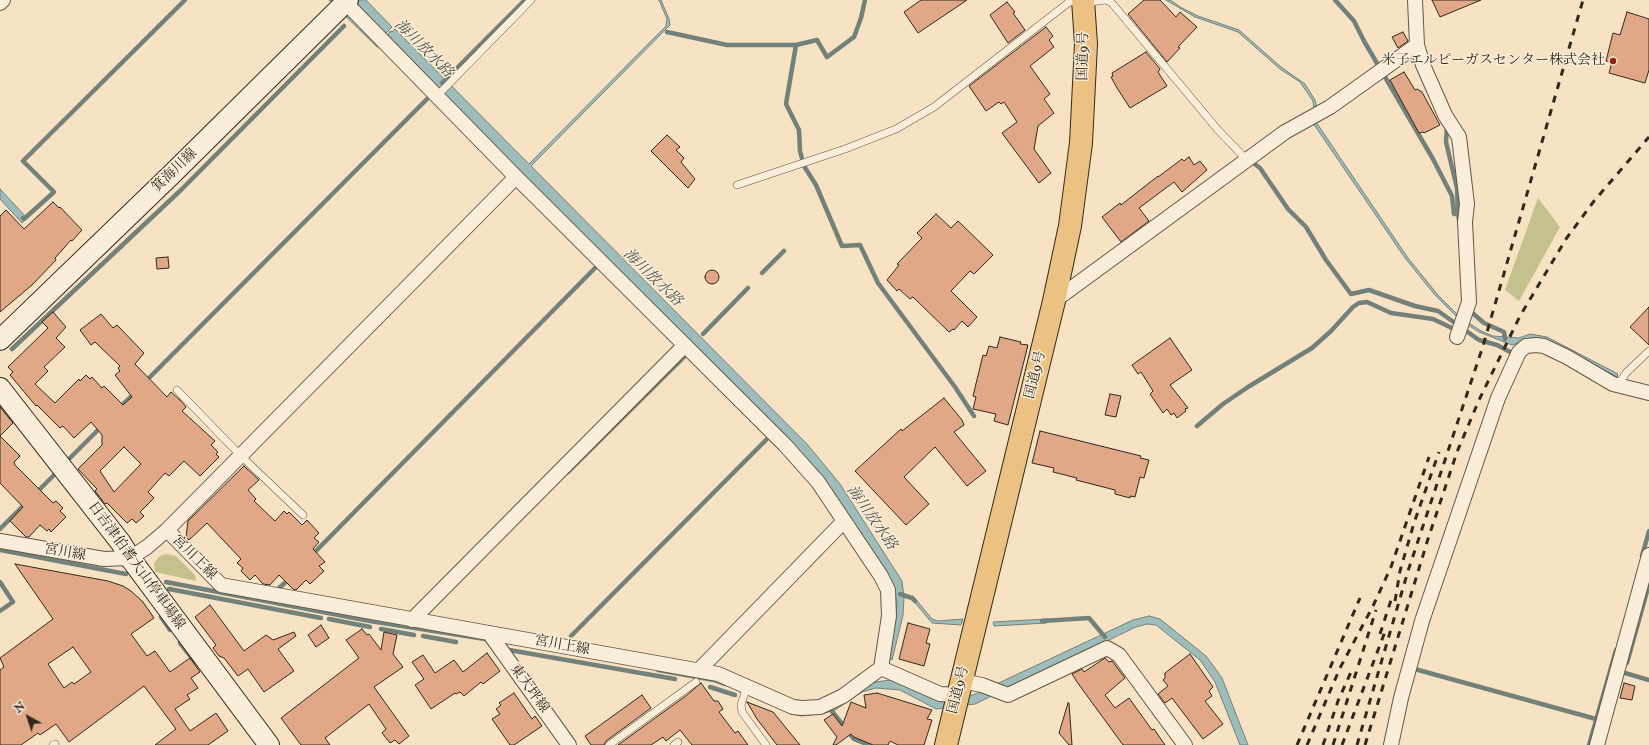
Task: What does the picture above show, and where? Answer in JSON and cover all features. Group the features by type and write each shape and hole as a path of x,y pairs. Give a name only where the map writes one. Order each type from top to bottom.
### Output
{"highway":[{"name":"国道9号","path":"946,745 1054,301 1070,226 1081,143 1086,44 1081,1"}],"street":[{"path":"0,3 3,0"},
{"path":"1415,0 1417,45 1423,65 1445,115 1459,137 1467,204 1465,222 1469,302 1457,337"},
{"path":"345,1 516,177 785,445 818,482 888,590 889,616 881,668 940,694 960,688 982,684 1008,695 1107,648 1119,655 1185,745"},
{"name":"箕海川線","path":"0,340 172,174 345,1"},
{"path":"1054,301 1285,132 1330,107 1417,45"},
{"path":"130,558 147,548 166,530 516,177"},
{"path":"412,620 685,345"},
{"path":"1391,745 1401,698 1422,621 1498,398 1519,352 1526,346 1544,346 1618,385 1649,393"},
{"name":"日吉津伯耆大山停車場線","path":"0,388 121,542 130,558 269,745"},
{"path":"697,676 844,521"},
{"name":"宮川上線","path":"166,530 221,585 489,633 697,676 724,676 793,706 802,708 820,707 843,696 881,668"},
{"name":"宮川線","path":"0,541 104,560 130,558"},
{"path":"1597,745 1649,556"},
{"name":"東大坪線","path":"489,633 569,745"}],"lane":[{"path":"437,96 531,0"},
{"path":"737,185 845,149 896,129 934,107 1068,3 1081,1 1105,0 1111,2 1218,130 1247,160"},
{"path":"1618,385 1626,374 1649,351"},
{"path":"177,390 240,455 303,515"},
{"path":"609,745 697,676"},
{"path":"747,686 741,705 742,712 766,745"}],"shaded area":[{"path":"1538,198 1560,227 1519,301 1505,290"},
{"path":"166,554 176,556 195,575 196,581 155,572 154,563 160,556"}],"water":[{"path":"329,0 335,0 381,46 377,47"},
{"path":"351,0 366,0 392,27 385,34"},
{"path":"659,0 661,0 670,25 531,166 807,444 840,484 902,581 904,598 903,615 892,660 886,658 896,615 897,602 891,581 798,449 387,37 390,31 392,32 395,29 529,164 666,26 667,19"},
{"path":"1166,0 1170,0 1198,16 1239,30 1281,67 1305,84 1315,100 1317,108 1314,110 1313,101 1300,82 1280,69 1238,32 1195,17"},
{"path":"1316,122 1408,258 1438,295 1461,318 1481,331 1493,336 1519,338 1530,334 1547,337 1618,374 1617,377 1568,350 1545,340 1531,338 1512,345 1479,332 1460,320 1435,295 1405,258 1313,123"},
{"path":"0,189 27,218 22,223 0,199"},
{"path":"913,596 932,619 938,621 963,619 961,625 932,623 911,598"},
{"path":"1149,616 1160,619 1206,656 1222,678 1248,745 1240,745 1215,682 1200,660 1156,625 1147,624 1136,627 975,704 936,709 900,690 876,688 862,692 835,710 825,713 801,716 793,714 794,711 870,683 896,679 940,700 973,695 1133,620"},
{"path":"1047,619 1047,623 994,626 993,622"}],"building":[{"path":"921,0 967,0 918,33 904,12"},
{"path":"1144,0 1160,0 1176,17 1180,12 1197,27 1178,47 1180,48 1167,62 1128,14"},
{"path":"1432,0 1481,0 1440,17"},
{"path":"1007,2 1015,12 1013,13 1025,30 1008,43 990,15"},
{"path":"1627,12 1649,19 1649,70 1645,83 1609,73 1612,62 1606,61 1613,33 1620,35"},
{"path":"1046,27 1053,36 1049,40 1054,47 1030,66 1050,94 1044,99 1054,113 1038,126 1034,149 1051,173 1039,183 1002,133 1017,122 1004,102 1001,104 999,102 986,111 969,86"},
{"path":"1403,32 1408,41 1398,48 1392,37"},
{"path":"1146,52 1160,69 1158,72 1167,86 1130,108 1111,77 1113,76 1112,73"},
{"path":"1404,72 1415,90 1417,89 1422,92 1440,125 1424,133 1419,133 1390,80"},
{"path":"667,135 680,147 676,150 684,158 681,162 695,179 688,188 651,151"},
{"path":"1189,157 1194,165 1200,161 1207,170 1182,192 1174,182 1139,208 1149,221 1121,242 1102,217 1120,203 1121,205 1182,159 1184,161"},
{"path":"53,202 59,208 60,207 82,230 72,241 71,240 55,258 56,260 32,285 0,312 0,216 6,210 24,229"},
{"path":"936,214 951,228 958,221 993,255 974,274 970,271 951,291 977,317 968,327 962,321 954,330 953,329 949,332 913,297 910,299 899,289 897,291 887,280 899,265 897,264 922,238 917,233"},
{"path":"168,257 169,268 157,269 156,258"},
{"path":"712,270 717,272 719,277 717,282 712,284 707,282 705,277 707,272"},
{"path":"1649,307 1649,345 1630,327"},
{"path":"53,312 66,327 56,338 65,347 44,367 48,371 35,384 55,403 79,379 80,381 86,375 90,379 92,377 102,388 104,386 123,405 132,397 115,375 120,371 118,368 120,366 95,342 91,345 80,330 101,314 113,328 117,325 144,353 135,364 167,397 171,392 180,400 186,407 182,411 215,441 211,445 218,452 216,454 219,457 200,476 184,461 169,476 165,473 148,492 154,498 140,512 144,516 136,523 132,519 127,523 107,503 105,504 95,491 97,489 78,469 102,445 102,435 91,422 74,438 63,426 60,428 37,405 36,406 10,375 13,372 8,367 48,328 42,322","holes":["124,447 141,464 114,492 100,471"]},
{"path":"1000,337 1021,342 1020,344 1028,345 1008,425 994,421 996,414 973,409 976,397 973,396 983,355 986,356 989,346 997,348"},
{"path":"1170,338 1192,370 1170,385 1188,408 1185,409 1186,411 1177,418 1174,413 1171,415 1167,409 1163,413 1150,394 1153,391 1141,372 1138,374 1132,365"},
{"path":"1110,394 1121,396 1116,417 1105,415"},
{"path":"944,398 962,420 964,425 954,432 986,471 967,486 935,447 904,477 929,504 906,525 855,471 901,429 902,431"},
{"path":"0,407 13,423 0,436"},
{"path":"1040,431 1141,456 1140,458 1149,460 1144,478 1140,477 1135,497 1130,496 1130,498 1115,494 1115,490 1076,480 1077,478 1053,472 1054,468 1032,463"},
{"path":"0,436 20,456 14,462 15,465 53,503 56,501 63,508 60,511 66,517 51,532 49,529 47,531 40,525 29,537 26,537 10,521 23,507 0,483"},
{"path":"244,466 259,480 248,490 256,499 254,501 275,521 284,511 287,514 289,512 302,525 307,520 319,533 314,538 319,542 313,549 325,562 319,566 324,571 310,584 306,580 296,590 293,589 279,575 270,585 263,584 255,575 250,580 241,571 243,568 237,563 241,559 207,523 189,540 186,537 188,521"},
{"path":"15,564 108,581 123,586 131,591 143,602 154,618 131,634 147,656 155,651 170,672 190,658 200,672 191,678 198,688 187,695 190,699 175,709 190,731 216,713 228,731 208,745 155,745 176,729 144,686 69,742 56,724 40,735 38,733 21,745 0,745 0,670 4,667 0,658 53,619","holes":["73,647 91,672 74,684 72,682 64,688 48,664"]},
{"path":"210,605 244,651 266,635 273,640 294,632 296,636 278,649 294,671 264,692 248,669 238,676 224,658 219,656 213,648 216,645 195,617"},
{"path":"908,623 930,629 926,643 930,644 924,666 899,659"},
{"path":"321,625 329,638 316,647 308,635"},
{"path":"362,629 367,635 369,634 381,650 384,632 397,635 393,654 403,667 374,687 409,736 399,744 395,740 390,743 382,733 386,729 369,704 325,738 330,745 301,745 281,718 359,658 346,640"},
{"path":"487,653 500,671 483,684 481,682 464,696 460,692 455,693 431,709 415,685 424,679 412,662 423,655 435,673 454,660 463,672"},
{"path":"1190,654 1213,687 1209,691 1212,696 1205,701 1223,724 1203,739 1172,698 1165,703 1158,694 1168,686 1163,680 1165,678 1165,673"},
{"path":"1105,658 1109,662 1112,661 1125,678 1105,695 1115,708 1129,698 1165,745 1123,745 1077,682 1072,674 1082,669 1084,672"},
{"path":"701,683 714,701 718,701 723,709 719,712 735,733 738,731 748,745 692,745 680,730 666,741 663,737 651,745 618,745 687,695"},
{"path":"1624,683 1635,686 1632,700 1620,698"},
{"path":"514,693 532,719 535,716 542,726 514,745 510,745 492,719 500,714 496,709 501,705 499,703"},
{"path":"877,693 932,710 927,719 932,720 924,745 898,745 890,741 888,745 873,745 854,737 851,734 836,745 833,745 837,737 824,720 833,714 842,726 851,702 866,708 864,695"},
{"path":"642,695 651,708 606,741 604,745 591,745 585,736"},
{"path":"747,702 773,712 800,745 777,745 757,719"},
{"path":"1068,703 1072,745 1069,745 1059,733"}],"waterway":[{"path":"23,218 24,219 54,192 23,161 185,0"},
{"name":"海川放水路","path":"442,83 525,0"},
{"path":"667,32 727,45 796,45 817,40 827,57 854,37 861,18 865,0"},
{"path":"1335,0 1354,21 1364,41 1433,159 1452,196 1454,214 1458,214 1460,225"},
{"path":"12,349 182,189 344,26"},
{"path":"796,45 786,104 799,130 800,151 804,166 816,185 842,246 860,245 878,283 955,387 974,416"},
{"path":"145,382 427,99"},
{"path":"1447,125 1446,142 1457,188 1458,214"},
{"path":"1252,162 1260,168 1288,209 1306,227 1326,260 1351,294 1369,290 1415,306 1438,311 1479,340 1497,345 1514,354"},
{"path":"762,273 784,251"},
{"path":"312,555 596,267"},
{"path":"703,334 748,288"},
{"path":"1197,426 1223,404 1248,387 1312,348 1331,331 1353,307 1359,303 1367,302 1391,313 1433,319 1456,330"},
{"path":"1469,310 1484,323 1504,332 1505,339"},
{"path":"568,472 686,355"},
{"path":"118,409 136,392"},
{"path":"68,460 102,426"},
{"path":"571,636 766,440"},
{"path":"36,493 56,473"},
{"path":"0,529 26,503"},
{"path":"1642,556 1649,531"},
{"path":"0,550 126,574"},
{"path":"277,590 289,579"},
{"path":"0,582 13,602 0,611"},
{"path":"166,582 370,621 485,639"},
{"path":"1627,663 1649,584"},
{"path":"169,589 321,618"},
{"path":"900,594 912,598 915,601"},
{"path":"161,617 170,630"},
{"path":"1042,621 1089,618 1105,637"},
{"path":"329,619 370,627"},
{"path":"381,629 414,635"},
{"path":"423,636 456,642"},
{"path":"180,643 195,662"},
{"path":"509,650 675,679"},
{"path":"1589,745 1616,650"},
{"path":"1411,668 1596,719"},
{"path":"658,670 714,680 725,684"},
{"path":"1625,673 1649,680"},
{"path":"710,687 735,695"},
{"path":"831,710 854,739 869,745"}],"railway":[{"path":"1357,745 1408,571 1483,346 1583,0"},
{"path":"1365,745 1428,539 1457,452 1479,400 1520,316 1566,239 1594,201 1649,137"},
{"path":"1395,601 1400,571 1414,523 1439,452"},
{"path":"1307,745 1340,668 1373,606 1391,567 1429,457"},
{"path":"1380,634 1393,594"},
{"path":"1297,745 1360,598"},
{"path":"1333,745 1376,610"},
{"path":"1342,745 1386,629"},
{"path":"1323,745 1338,701 1351,672"}],"place":[{"name":"米子エルピーガスセンター株式会社","path":"1613,61"}]}
